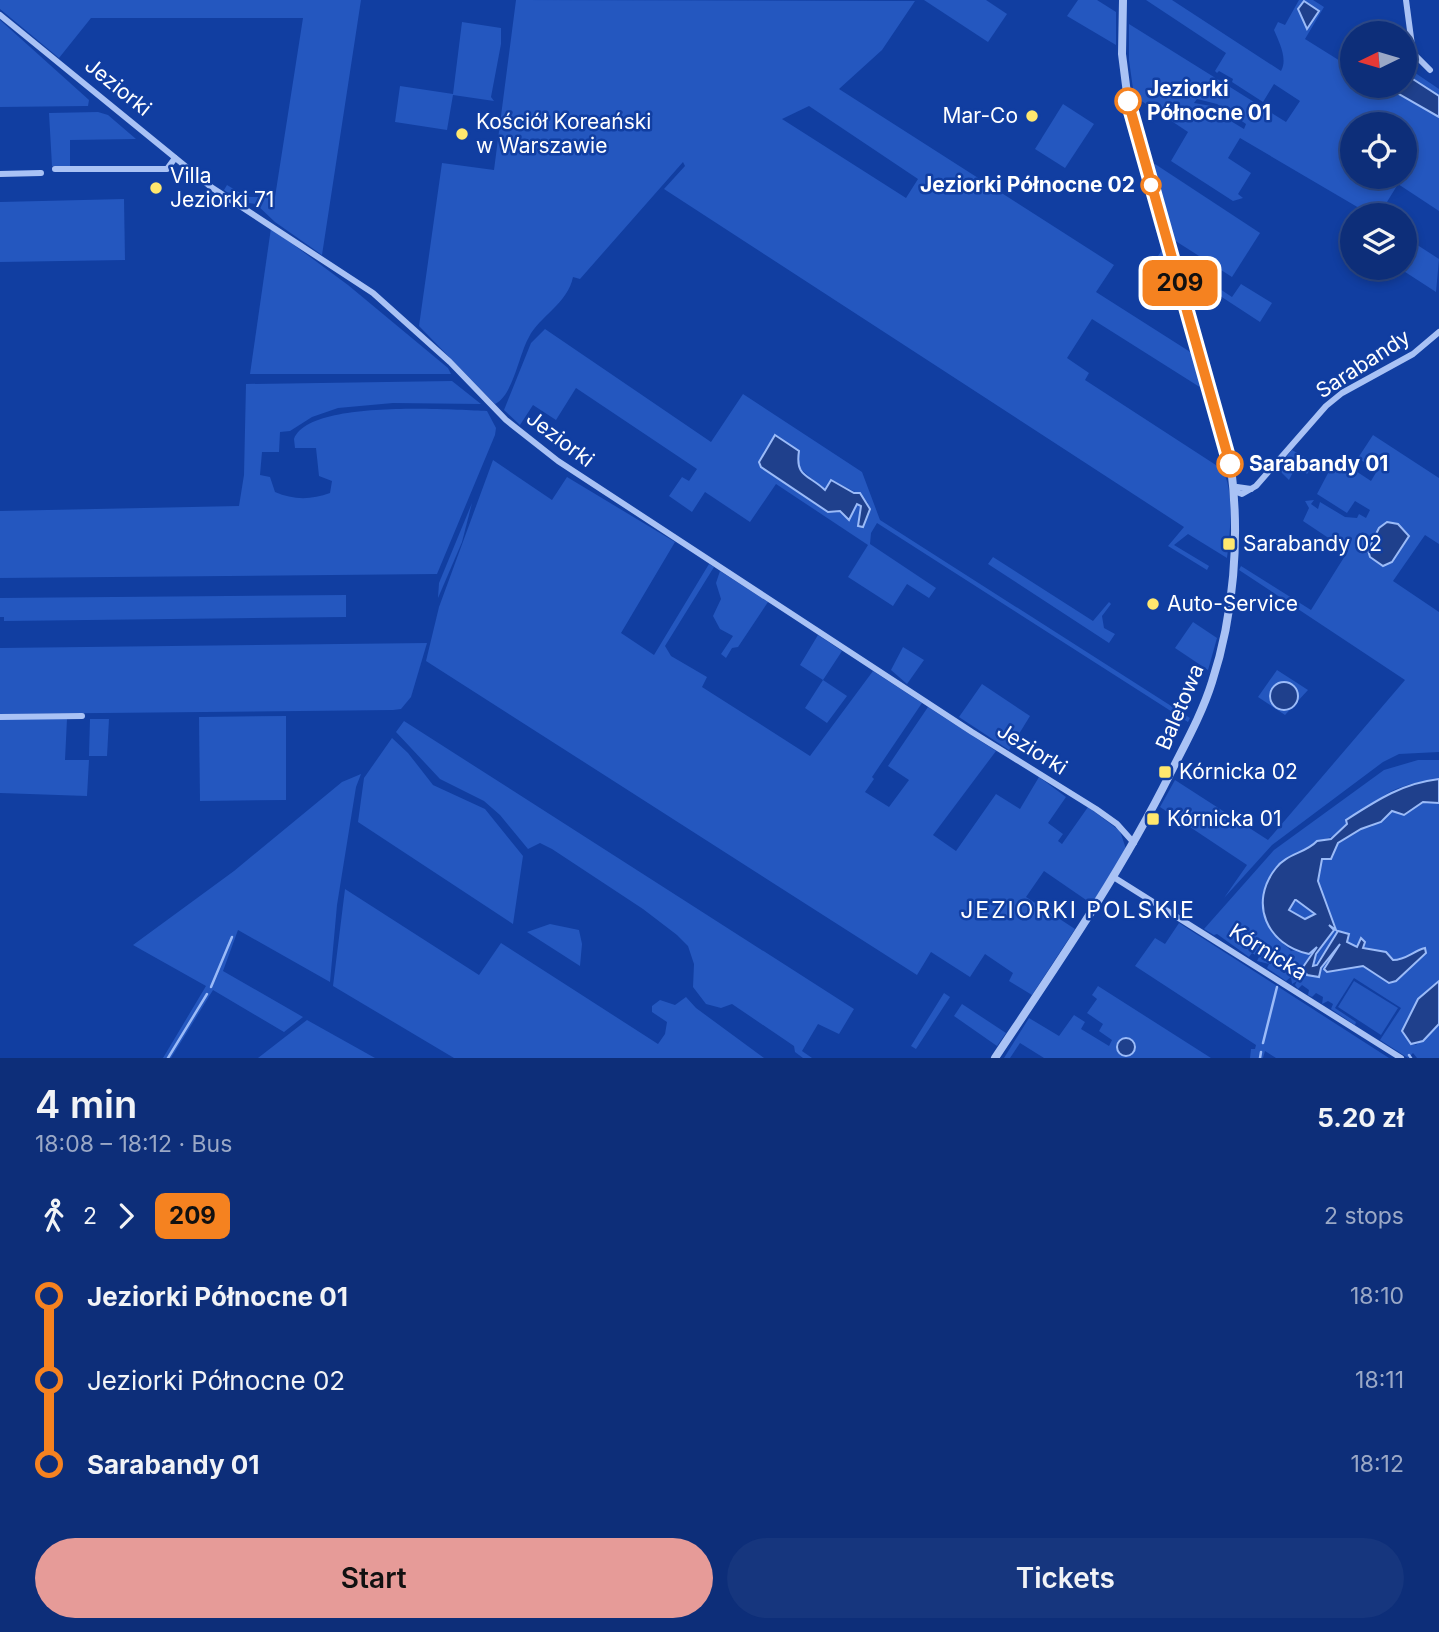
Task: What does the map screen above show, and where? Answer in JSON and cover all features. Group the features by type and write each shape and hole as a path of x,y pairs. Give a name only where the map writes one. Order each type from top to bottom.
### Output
{"street":[{"name":"Baletowa","path":"995,1058 1115,878 1195,723 1216,668 1234,546 1234,491 1224,433 1129,109 1122,54 1124,0"},
{"path":"1406,0 1413,53 1430,70"},
{"name":"Jeziorki","path":"0,15 220,194 373,293 450,362 506,420 558,461 972,732 1096,809 1117,824 1134,843"},
{"path":"55,169 167,169 176,158"},
{"path":"0,174 41,173"},
{"name":"Sarabandy","path":"1234,491 1242,494 1251,489 1326,406 1342,393 1413,354 1439,332"},
{"path":"0,717 82,716"},
{"name":"Kórnicka","path":"1115,878 1401,1058"}],"shaded area":[{"path":"0,0 361,0 322,255 275,222 256,204 241,202 224,190 227,185 247,197 275,197 303,18 91,18 59,58 0,9"},
{"path":"516,0 915,1 882,50 839,89 1114,265 1096,292 1195,355 1206,391 1092,319 1067,358 1089,373 1085,380 1222,469 1230,500 1227,558 1188,534 1174,545 1209,566 1207,570 1168,546 1184,527 664,189 685,166 683,162 580,279 573,277 560,302 529,337 511,384 501,400 495,404 419,326 442,163 494,170","holes":["809,106 918,179 906,198 782,119"]},
{"path":"924,0 986,0 1007,14 988,42"},
{"path":"1078,0 1097,0 1116,12 1116,45 1067,16"},
{"path":"1146,0 1172,0 1281,71 1283,56 1274,30 1278,22 1285,25 1299,0 1313,0 1324,7 1305,39 1340,61 1340,98 1418,98 1418,75 1439,89 1439,211 1406,189 1417,189 1417,112 1340,112 1340,189 1395,189 1386,203 1351,203 1240,138 1228,158 1251,173 1238,194 1243,198 1233,201 1171,161 1188,132 1134,96 1129,60 1129,24 1286,122 1300,101 1274,84 1263,102 1232,82 1233,79 1215,71 1226,53","holes":["1197,99 1217,104 1246,124 1244,129 1229,120 1217,107 1194,103"]},
{"path":"1304,1 1319,11 1307,29 1298,9"},
{"path":"0,20 89,100 88,106 0,107"},
{"path":"462,22 501,28 501,44 491,97 494,101 453,95 447,130 395,122 400,86 453,94"},
{"path":"1418,82 1439,96 1439,117 1406,98 1418,98"},
{"path":"1063,104 1094,124 1065,168 1035,149"},
{"path":"98,112 108,115 136,139 70,140 70,166 52,166 49,113"},
{"path":"1155,164 1260,233 1232,277 1174,240 1152,165"},
{"path":"124,199 125,260 0,262 0,202"},
{"path":"1150,211 1169,265 1162,270 1150,268 1162,250"},
{"path":"271,228 348,285 448,368 451,374 250,374"},
{"path":"1417,245 1439,259 1436,292 1417,280"},
{"path":"1188,268 1232,297 1241,284 1272,303 1260,322 1185,273"},
{"path":"1148,275 1158,277 1163,289 1170,294 1172,292 1164,286 1162,277 1173,280 1181,308 1141,283"},
{"path":"545,329 711,442 743,394 862,472 880,520 1190,718 1188,722 877,523 871,533 870,544 936,588 929,598 907,584 893,606 848,577 868,545 776,484 750,522 705,492 692,512 669,496 682,477 689,481 697,469 576,388 556,420 533,405 520,425 504,410 531,343","holes":["775,435 799,454 797,466 825,490 832,480 857,493 868,503 858,526 861,506 857,504 849,519 840,511 828,512 761,467 764,451"]},
{"path":"452,381 481,404 393,403 338,408 312,417 290,431 280,432 279,452 262,452 260,475 270,477 275,492 289,497 309,498 330,493 332,481 319,476 316,448 295,448 294,439 305,426 326,418 353,412 383,410 487,411 496,428 495,435 437,574 0,578 0,511 239,506 244,475 246,384"},
{"path":"775,435 799,451 801,471 825,490 831,480 854,493 860,493 870,509 863,527 858,526 861,506 857,504 849,520 840,511 828,512 761,467 759,462"},
{"path":"1373,435 1439,478 1439,544 1425,535 1393,581 1439,612 1439,752 1399,754 1383,762 1272,845 1224,898 1247,865 1160,807 1175,780 1268,840 1405,680 1239,570 1241,566 1311,610 1348,551 1303,521 1309,508 1305,501 1314,500 1311,504 1318,509 1320,502 1345,517 1357,518 1359,514 1366,518 1370,510 1355,501 1347,513 1317,494 1336,458 1371,481 1377,471 1358,458"},
{"path":"1292,450 1315,463 1307,474 1297,464 1289,480 1277,468"},
{"path":"493,460 552,500 567,477 675,542 621,633 654,655 709,564 714,567 665,646 671,656 707,677 702,687 810,756 873,671 922,703 872,777 874,779 865,792 889,807 909,780 888,766 928,707 996,751 933,835 956,851 996,794 1020,809 1039,777 1066,797 1048,823 1063,834 1058,841 1062,844 1088,807 1120,831 1126,849 1092,904 1044,871 1026,897 1075,929 1032,995 1009,981 1013,973 985,954 970,977 931,952 917,975 426,661 439,607"},
{"path":"472,503 462,542 438,598 439,583"},
{"path":"1387,522 1398,524 1409,536 1392,562 1383,566 1370,557 1368,550 1379,528"},
{"path":"993,557 1093,621 1109,602 1111,604 1102,616 1104,628 1115,634 1109,643 988,564"},
{"path":"720,571 768,602 738,647 732,648 726,658 721,654 733,636 720,629 713,616 721,599 716,583"},
{"path":"346,595 346,617 4,621 4,617 0,617 0,598"},
{"path":"1193,622 1217,638 1208,670 1175,648"},
{"path":"818,635 842,651 823,680 800,665"},
{"path":"427,643 411,697 401,709 0,714 0,648"},
{"path":"903,647 924,660 907,684 891,670"},
{"path":"1277,670 1308,690 1285,715 1258,697"},
{"path":"823,680 847,696 827,723 805,708"},
{"path":"1284,682 1294,686 1298,696 1294,706 1284,710 1274,706 1270,696 1274,686"},
{"path":"982,684 1030,716 1009,750 959,717"},
{"path":"286,716 286,800 200,801 199,717"},
{"path":"0,719 67,719 65,760 89,760 87,796 0,793"},
{"path":"90,719 109,719 107,756 89,756"},
{"path":"404,721 854,1009 839,1034 818,1024 802,1051 812,1058 803,1058 795,1052 794,1046 732,1004 721,1008 706,1004 693,987 694,964 688,946 677,935 643,909 552,849 540,843 528,849 500,815 484,801 440,779 396,732"},
{"path":"392,738 408,753 433,785 485,809 523,856 513,924 358,822 364,778"},
{"path":"1418,760 1439,760 1439,779 1414,783 1390,792 1337,834 1317,841 1280,864 1270,880 1267,912 1271,930 1291,951 1317,947 1303,970 1307,975 1320,971 1340,944 1327,972 1363,966 1389,983 1396,981 1426,953 1393,960 1386,952 1363,948 1364,942 1357,947 1347,942 1349,934 1339,931 1313,968 1316,954 1333,929 1329,925 1336,928 1318,883 1320,865 1325,857 1333,857 1337,843 1361,829 1371,827 1392,811 1408,813 1424,801 1439,803 1439,981 1418,999 1402,1031 1411,1044 1416,1045 1439,1024 1439,1058 1417,1058 1413,1053 1408,1058 1380,1040 1401,1008 1354,978 1335,1008 1356,1022 1355,1025 1331,1009 1333,1004 1328,1001 1322,1004 1323,997 1316,993 1312,997 1308,995 1309,990 1302,985 1298,989 1295,985 1297,981 1292,984 1291,977 1286,981 1267,968 1269,964 1257,961 1259,957 1252,953 1249,957 1217,934 1204,929 1274,850 1384,770"},
{"path":"361,774 356,787 337,905 330,982 238,930 223,971 303,1017 284,1032 213,990 171,1058 163,1058 206,986 133,945 234,871 342,782"},
{"path":"1439,779 1439,803 1423,802 1404,815 1392,811 1381,822 1361,829 1338,843 1331,859 1322,859 1318,881 1336,930 1329,925 1334,930 1316,954 1313,966 1317,965 1338,931 1349,934 1347,942 1357,947 1361,938 1365,942 1363,948 1386,952 1393,960 1402,959 1425,948 1426,953 1396,981 1389,983 1363,966 1327,972 1324,969 1340,944 1321,968 1319,977 1307,975 1303,967 1317,947 1309,954 1294,949 1282,942 1273,932 1266,921 1263,908 1263,895 1268,881 1280,863 1317,841 1331,839 1347,824 1346,820 1357,813 1391,794","holes":["1296,900 1315,914 1305,919 1289,910"]},
{"path":"345,889 479,975 501,943 658,1044 665,1034 667,1022 652,1012 652,1006 660,1000 675,1005 686,997 696,1008 764,1058 454,1058 333,986"},
{"path":"1295,899 1315,914 1304,919 1289,910"},
{"path":"1179,923 1389,1058 1276,1058 1265,1051 1263,1058 1250,1058 1251,1049 1255,1049 1256,1045 1135,966 1155,938 1165,944"},
{"path":"550,924 579,930 582,944 580,966 527,932"},
{"path":"1354,981 1398,1008 1381,1035 1338,1007"},
{"path":"1439,981 1439,1024 1423,1041 1411,1044 1402,1031 1418,999"},
{"path":"1098,986 1211,1058 1044,1058 1020,1043 1010,1058 1004,1058 1029,1018 1059,1036 1074,1015 1085,1022 1081,1029 1109,1046 1112,1040 1099,1031 1103,1024 1087,1013 1097,999 1092,995"},
{"path":"944,993 950,997 916,1049 911,1046"},
{"path":"962,1004 1006,1033 997,1046 954,1016"},
{"path":"307,1020 375,1058 258,1058"},
{"path":"1122,1038 1130,1038 1135,1047 1133,1054 1122,1056 1117,1051 1117,1043"}],"waterway":[{"path":"211,987 232,937"},
{"path":"1263,1043 1277,987"},
{"path":"168,1058 207,994"},
{"path":"1260,1058 1261,1052"}],"bus line":[{"name":"209","path":"1128,101 1224,433 1230,464"}],"place":[{"name":"Jeziorki Północne 01","path":"1128,101"},
{"name":"Mar-Co","path":"1032,116"},
{"name":"Kościół Koreański w Warszawie","path":"462,134"},
{"name":"Jeziorki Północne 02","path":"1151,185"},
{"name":"Villa Jeziorki 71","path":"156,188"},
{"name":"Sarabandy 01","path":"1230,464"},
{"name":"Sarabandy 02","path":"1229,544"},
{"name":"Auto-Service","path":"1153,604"},
{"name":"Kórnicka 02","path":"1165,772"},
{"name":"Kórnicka 01","path":"1153,819"}],"district":[{"name":"JEZIORKI POLSKIE","path":"1078,910"}]}
